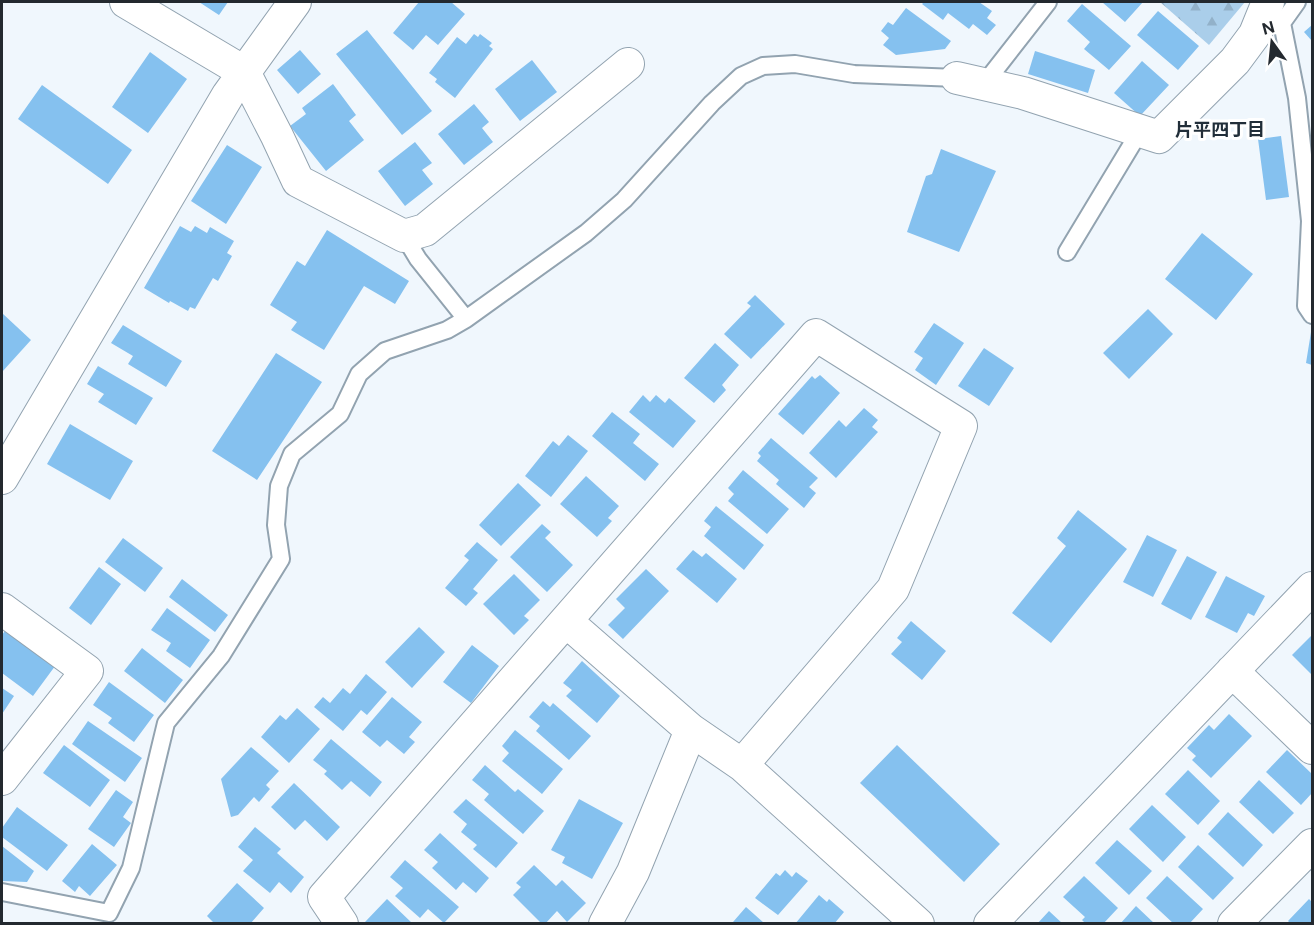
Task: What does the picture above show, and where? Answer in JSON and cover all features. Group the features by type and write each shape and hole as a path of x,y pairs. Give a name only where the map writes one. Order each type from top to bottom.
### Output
{"street":[{"path":"126,2 244,72 298,181 404,236 425,230 628,64"},
{"path":"2,478 228,95 295,2"},
{"path":"971,81 1023,93 1159,137 1235,61 1254,34 1268,2"},
{"path":"342,924 324,897 816,335 961,426 893,589 742,765"},
{"path":"990,924 1312,588"},
{"path":"2,609 87,671 2,779"},
{"path":"566,621 691,730 742,765 918,924"},
{"path":"1232,671 1312,748"},
{"path":"605,924 633,872 691,730"},
{"path":"1234,924 1312,845"}],"lane":[{"path":"2,892 109,913 130,868 166,723 221,656 281,559 276,525 279,486 292,454 340,414 359,374 385,351 447,330 466,319 586,233 624,200 712,103 741,76 763,66 795,64 854,74 971,81 1048,2"},
{"path":"1297,2 1282,23 1299,109 1310,221 1306,306 1312,315"},
{"path":"1067,252 1140,131"},
{"path":"404,236 418,259 466,319"}],"green space":[{"path":"1160,2 1245,2 1209,45"}],"building":[{"path":"199,2 228,2 219,15"},
{"path":"419,2 451,2 465,14 438,45 426,35 413,50 393,33"},
{"path":"924,2 979,2 992,11 987,18 996,25 987,35 973,24 969,29 948,13 943,20 922,4"},
{"path":"1102,2 1143,2 1125,22"},
{"path":"1082,4 1131,46 1109,70 1084,49 1090,42 1067,21"},
{"path":"906,8 951,41 945,49 896,55 883,45 889,38 881,31 888,22 893,25"},
{"path":"1158,11 1199,46 1178,70 1137,35"},
{"path":"1312,25 1312,41 1304,32"},
{"path":"367,30 432,111 402,135 336,54"},
{"path":"474,34 478,37 480,34 492,43 489,46 493,49 455,98 435,82 437,79 429,73 457,37 466,44"},
{"path":"300,50 321,74 298,94 277,70"},
{"path":"1035,51 1095,70 1088,93 1028,74"},
{"path":"150,52 187,79 148,133 112,107"},
{"path":"532,60 557,92 520,121 495,89"},
{"path":"1142,61 1169,85 1140,116 1114,93"},
{"path":"333,84 356,115 349,121 364,140 326,171 290,126 306,114 302,108"},
{"path":"42,85 132,150 108,184 18,119"},
{"path":"474,104 489,122 482,128 493,142 464,165 438,134"},
{"path":"1281,136 1289,197 1266,200 1258,139"},
{"path":"415,142 432,163 422,170 433,184 405,206 378,171"},
{"path":"227,145 262,167 226,224 191,201"},
{"path":"941,149 996,171 959,252 907,232 926,176 932,174"},
{"path":"180,226 191,232 195,226 207,233 210,227 234,241 227,253 232,256 218,281 213,278 195,309 190,307 188,311 144,288"},
{"path":"327,230 409,281 395,304 364,286 324,350 291,330 297,322 270,305 297,261 305,266"},
{"path":"1202,233 1253,274 1216,320 1165,279"},
{"path":"755,295 785,324 751,359 724,334 751,306 747,303"},
{"path":"1148,309 1173,334 1129,379 1103,353"},
{"path":"2,313 31,340 2,372"},
{"path":"934,323 964,343 936,385 915,370 923,358 914,352"},
{"path":"123,325 182,361 166,387 128,364 133,356 111,343"},
{"path":"1312,332 1312,365 1306,363"},
{"path":"715,343 739,365 722,385 726,390 714,403 684,378"},
{"path":"984,348 1014,368 989,406 958,386"},
{"path":"276,353 322,382 257,480 212,451"},
{"path":"98,366 153,398 136,425 98,402 104,394 87,384"},
{"path":"820,375 840,393 803,435 778,414 812,376 815,379"},
{"path":"643,395 650,402 656,395 665,403 669,398 696,421 673,448 629,412"},
{"path":"864,408 878,420 872,427 878,432 836,478 809,453 839,420 846,427"},
{"path":"612,412 640,434 633,443 659,464 645,481 592,436"},
{"path":"70,424 133,461 110,500 47,464"},
{"path":"568,435 588,451 551,497 525,476 553,441 559,446"},
{"path":"771,438 818,478 809,487 816,493 804,508 776,484 779,480 757,461 761,456 758,453"},
{"path":"743,470 789,509 767,534 728,501 734,494 728,488"},
{"path":"586,476 619,506 608,518 612,521 597,537 560,504"},
{"path":"518,483 541,505 501,546 479,525"},
{"path":"716,506 764,545 744,570 704,536 711,527 704,521"},
{"path":"1078,510 1127,549 1051,643 1012,613 1066,546 1057,538"},
{"path":"542,524 551,532 545,538 573,565 547,592 510,557"},
{"path":"1147,535 1177,550 1153,597 1123,582"},
{"path":"123,538 163,568 145,592 105,562"},
{"path":"477,542 498,560 473,589 478,593 466,606 445,588 469,560 464,556"},
{"path":"693,550 702,557 706,553 737,579 717,603 676,569"},
{"path":"1187,556 1217,572 1191,620 1161,604"},
{"path":"99,567 121,584 91,625 69,608"},
{"path":"646,569 669,591 623,639 608,625 625,608 616,599"},
{"path":"514,574 540,600 524,616 529,620 514,635 483,604"},
{"path":"1226,576 1265,596 1254,616 1248,613 1237,633 1205,617"},
{"path":"182,579 228,615 215,632 169,597"},
{"path":"167,608 210,640 190,668 166,651 171,643 151,630"},
{"path":"911,621 946,651 922,680 891,654 902,642 897,638"},
{"path":"11,622 61,658 33,696 2,673 2,635"},
{"path":"419,627 445,652 412,688 385,662"},
{"path":"1312,635 1312,675 1292,655"},
{"path":"472,645 499,666 471,703 443,682"},
{"path":"142,648 183,680 165,703 124,671"},
{"path":"582,661 620,696 597,723 566,696 572,690 563,683"},
{"path":"366,674 387,692 367,715 361,710 343,731 314,707 323,697 330,703 343,688 350,694"},
{"path":"109,682 154,715 134,742 108,723 112,718 93,705"},
{"path":"2,688 14,696 2,714"},
{"path":"392,697 422,722 409,737 415,742 404,754 387,740 380,747 362,732"},
{"path":"543,701 550,707 553,703 591,736 569,760 536,731 540,726 529,717"},
{"path":"297,708 320,729 289,763 261,737 280,715 286,720"},
{"path":"1229,714 1252,736 1211,778 1192,760 1196,756 1187,748 1209,725 1214,730"},
{"path":"88,721 142,758 125,782 72,744"},
{"path":"515,730 563,769 542,794 502,761 509,753 502,746"},
{"path":"331,739 382,782 370,797 351,781 342,790 324,774 327,771 313,760"},
{"path":"64,745 110,780 90,807 43,773"},
{"path":"897,745 1000,844 964,882 860,783"},
{"path":"251,747 279,771 266,785 270,789 259,802 254,797 238,815 231,817 221,779"},
{"path":"1287,750 1312,774 1312,793 1301,805 1266,772"},
{"path":"485,765 515,792 518,789 544,811 523,834 484,800 489,794 472,780"},
{"path":"1188,770 1220,801 1198,825 1165,794"},
{"path":"1259,780 1294,813 1273,834 1239,802"},
{"path":"294,783 340,827 327,841 305,820 295,830 271,807"},
{"path":"116,790 133,802 123,817 131,823 114,847 88,829"},
{"path":"466,799 518,843 496,868 473,849 477,845 461,832 467,824 453,812"},
{"path":"579,799 623,823 592,879 562,863 565,857 551,850"},
{"path":"1152,805 1186,837 1163,862 1129,829"},
{"path":"17,807 68,845 47,871 2,837 2,828"},
{"path":"1228,812 1263,845 1243,867 1208,834"},
{"path":"255,827 281,849 277,853 304,877 291,893 279,882 270,893 243,871 253,860 238,847"},
{"path":"440,833 489,878 476,893 463,882 456,890 432,868 438,862 424,850"},
{"path":"1117,840 1152,871 1129,895 1095,863"},
{"path":"92,844 117,865 90,896 79,886 75,892 62,881"},
{"path":"1198,845 1234,878 1213,900 1178,867"},
{"path":"2,846 34,871 27,882 2,881"},
{"path":"405,860 459,907 444,923 428,909 420,918 395,896 403,888 390,877"},
{"path":"534,865 556,886 562,880 586,903 567,922 557,911 545,924 542,924 513,895 521,887 516,883"},
{"path":"785,870 792,877 796,872 808,881 778,915 755,898 776,873 780,876"},
{"path":"1084,876 1118,908 1103,924 1086,924 1082,920 1085,917 1063,897"},
{"path":"1167,876 1203,909 1189,924 1174,924 1146,898"},
{"path":"237,883 264,908 250,924 215,924 207,916"},
{"path":"819,895 827,902 829,899 844,912 834,924 795,924"},
{"path":"387,899 413,924 367,924 365,922"},
{"path":"1309,899 1312,902 1312,924 1291,924 1288,921"},
{"path":"1136,906 1155,924 1120,924"},
{"path":"746,907 765,924 735,924 733,922"},
{"path":"1049,911 1063,924 1037,924"}],"district":[{"name":"片平四丁目","path":"1220,130"}]}
